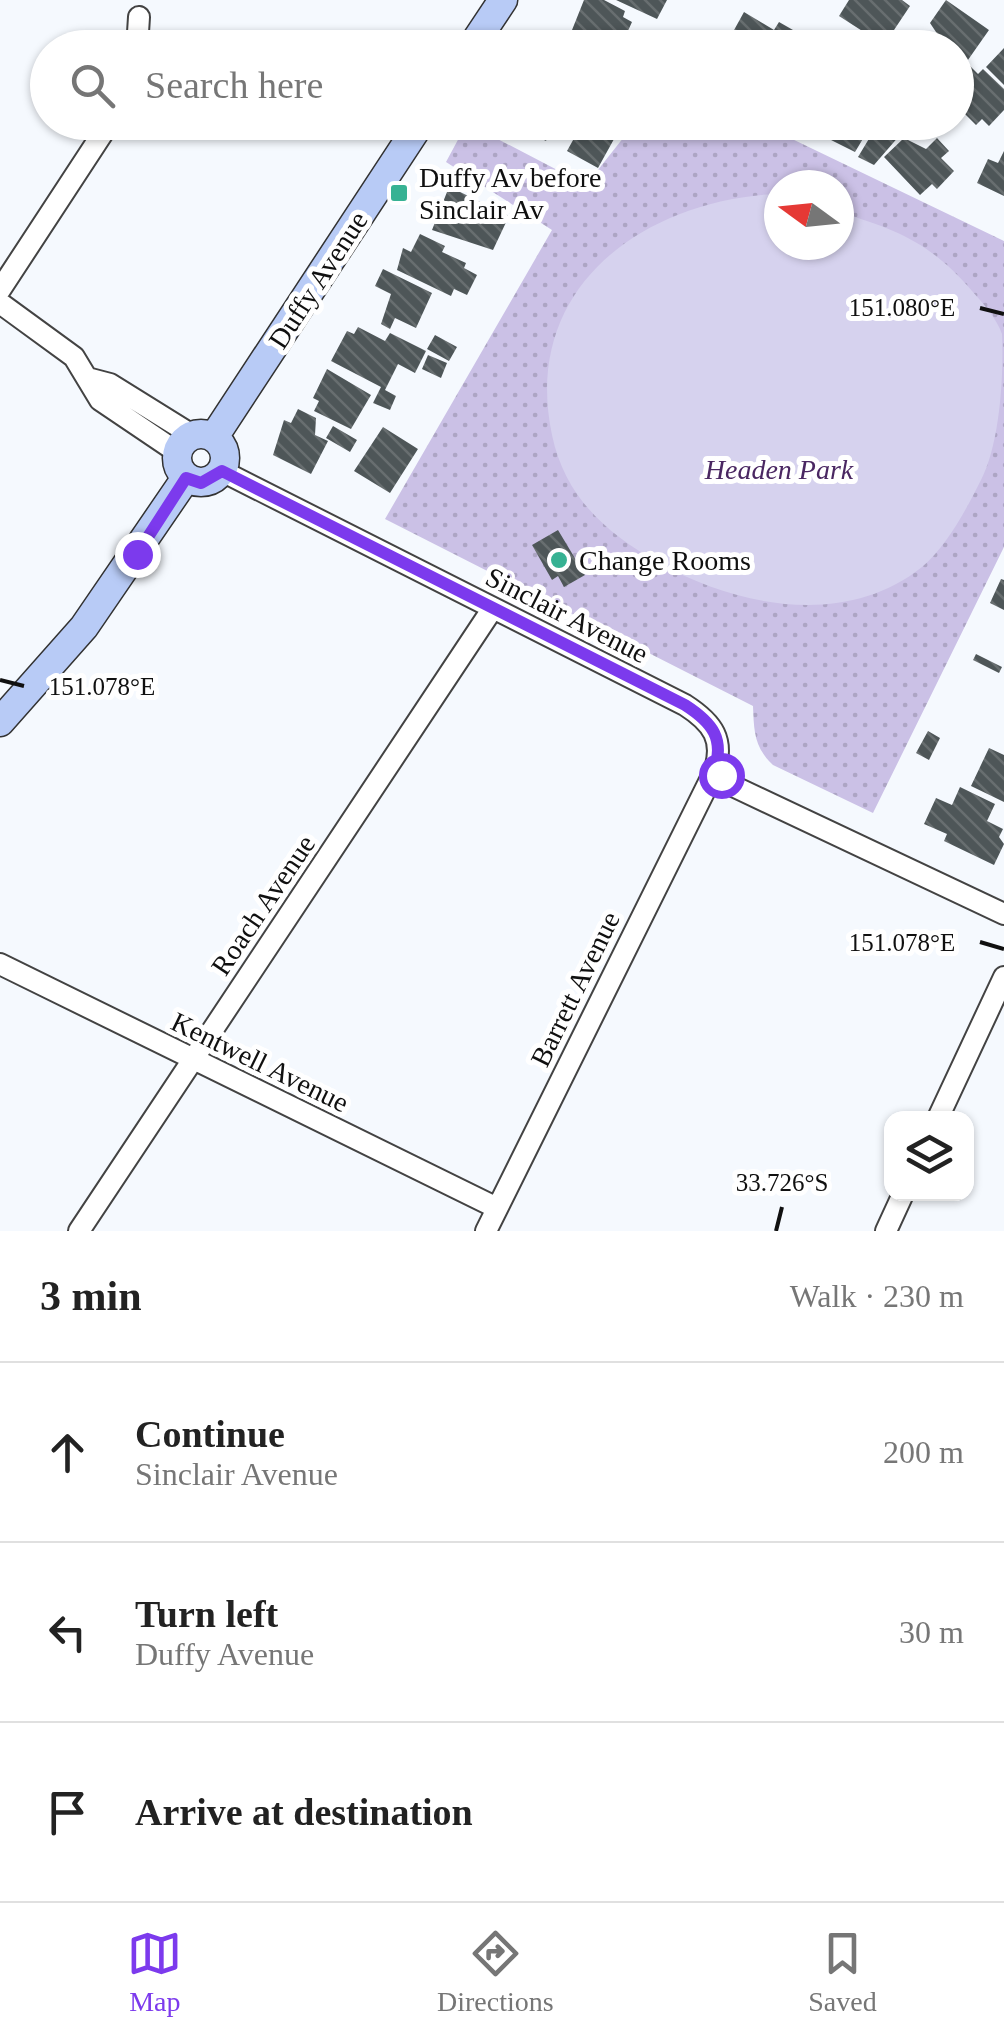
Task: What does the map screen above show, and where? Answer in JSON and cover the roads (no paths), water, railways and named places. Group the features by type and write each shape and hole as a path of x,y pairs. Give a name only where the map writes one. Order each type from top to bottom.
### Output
{"main road":[{"path":"482,30 501,1"},
{"name":"Duffy Avenue","path":"0,722 84,626 192,450 408,140"},
{"path":"192,450 201,483 222,471"}],"street":[{"path":"138,30 139,17"},
{"path":"0,290 98,140"},
{"path":"0,303 74,356 100,400 192,450"},
{"name":"Sinclair Avenue","path":"222,471 702,716 719,742 714,772"},
{"name":"Roach Avenue","path":"79,1231 492,608"},
{"path":"714,772 752,795 1004,914"},
{"name":"Barrett Avenue","path":"486,1231 714,772"},
{"name":"Kentwell Avenue","path":"0,964 497,1208"},
{"path":"941,1111 1004,977"},
{"path":"886,1231 900,1201"}],"place":[{"name":"Duffy Av before Sinclair Av","path":"399,193"},
{"name":"Change Rooms","path":"559,560"}],"park label":[{"name":"Headen Park","path":"779,469"}]}
